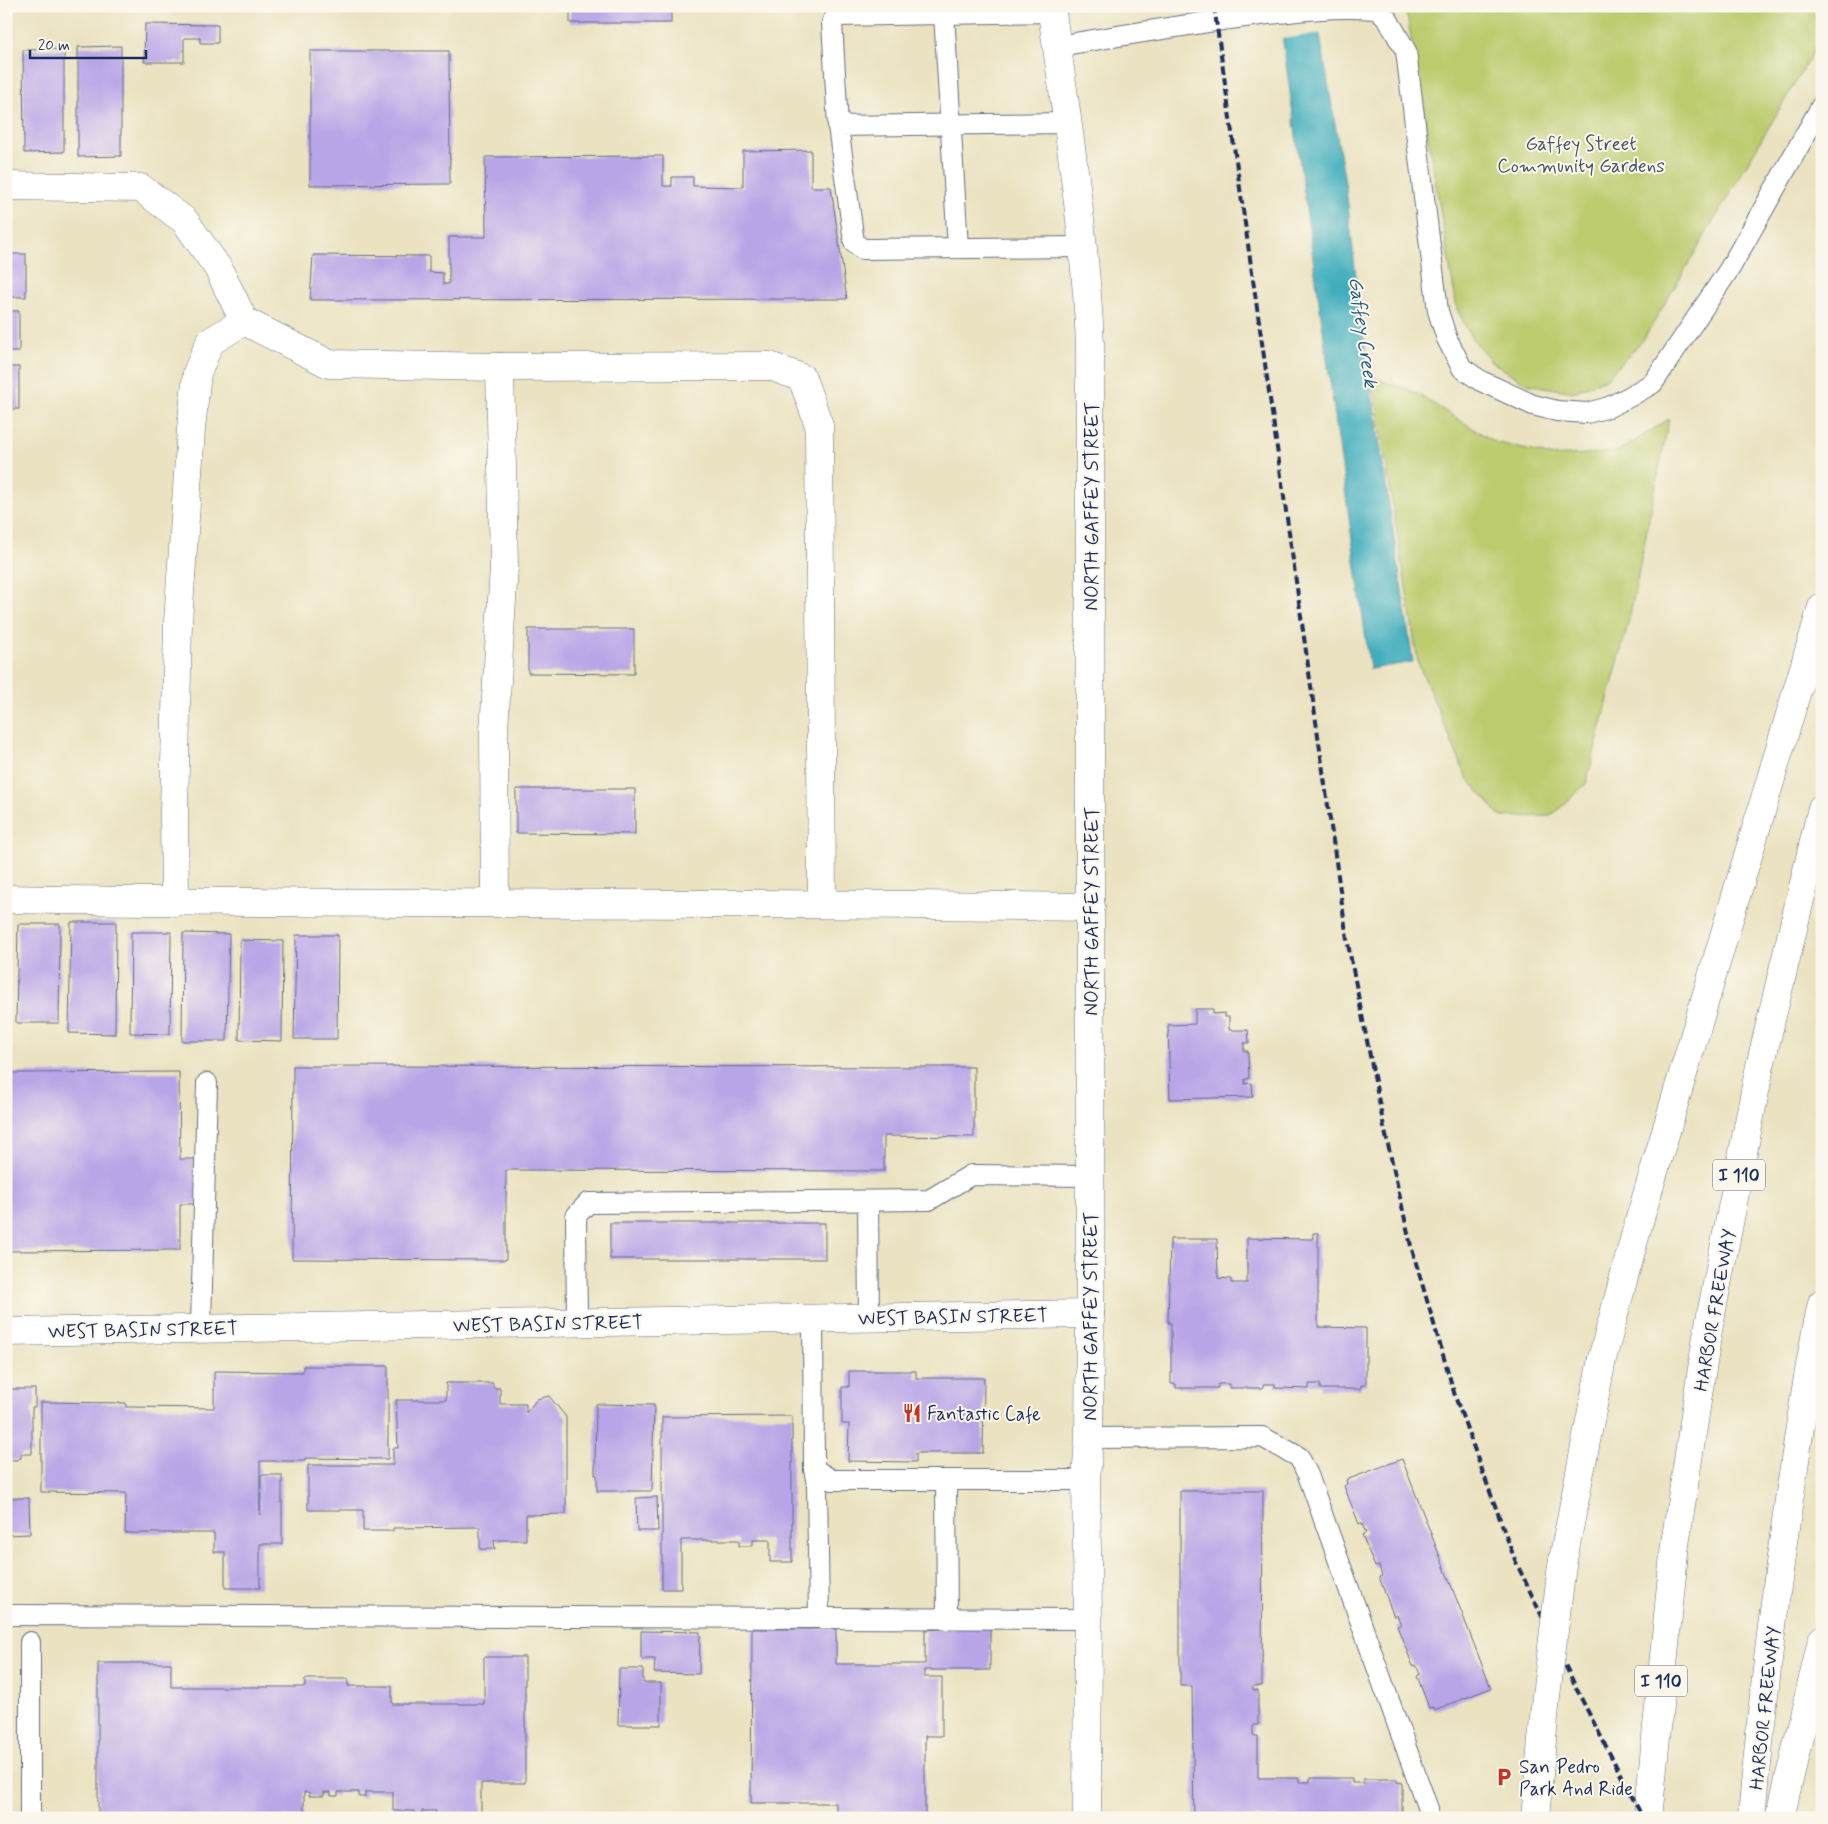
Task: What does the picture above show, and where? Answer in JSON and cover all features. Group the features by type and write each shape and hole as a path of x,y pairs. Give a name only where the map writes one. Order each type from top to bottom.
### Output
{"main road":[{"name":"NORTH GAFFEY STREET","path":"1052,9 1084,247 1090,344 1092,482 1090,1314 1089,1438 1086,1480 1088,1619 1087,1818"},
{"path":"6,186 141,188 185,221 218,268 244,321 329,364 500,367 770,366 802,378 819,425 822,904"},
{"path":"175,902 174,813 178,622 191,429 197,373 210,342 244,321"},
{"path":"495,903 494,730 504,567 500,367"},
{"path":"1535,1818 1546,1696 1562,1565 1602,1359 1638,1225 1822,607"},
{"name":"HARBOR FREEWAY","path":"1648,1818 1675,1544 1708,1330 1758,1076 1822,808"},
{"path":"6,899 175,902 822,904 1091,907"},
{"name":"HARBOR FREEWAY","path":"1752,1818 1759,1733 1780,1557 1813,1340 1822,1303"},
{"name":"WEST BASIN STREET","path":"6,1332 202,1327 1090,1314"},
{"path":"1780,1818 1822,1640"}],"lane":[{"path":"1058,46 1216,20 1319,9 1374,7 1388,20 1406,51 1438,311 1446,339 1462,368 1481,381 1533,405 1557,411 1587,413 1609,407 1653,382 1730,268 1822,105"},
{"path":"1052,9 838,16 832,22 838,126 854,242 862,249 1084,247"},
{"path":"944,14 958,248"},
{"path":"838,126 1067,123"},
{"path":"202,1327 207,1083"},
{"path":"578,1322 576,1216 588,1203 929,1200 971,1175 1090,1176"},
{"path":"868,1202 869,1318"},
{"path":"813,1319 814,1469 817,1485 819,1618"},
{"path":"1089,1438 1262,1436 1299,1457 1308,1475 1428,1809 1427,1818"},
{"path":"814,1469 832,1480 1086,1480"},
{"path":"946,1480 947,1619"},
{"path":"6,1615 1088,1619"},
{"path":"30,1642 30,1818"}],"green space":[{"name":"Gaffey Street Community Gardens","path":"1403,6 1822,6 1822,37 1644,339 1606,379 1573,392 1527,384 1492,362 1471,337 1457,309 1408,20"},
{"path":"1372,377 1414,392 1495,442 1552,456 1617,452 1669,419 1629,620 1586,784 1551,816 1501,817 1467,778 1418,663"}],"water":[{"path":"1278,6 1315,6 1346,188 1361,321 1413,662 1370,669"}],"pier":[{"path":"1276,6 1318,6 1322,33 1281,39"}],"building":[{"path":"570,6 671,6 671,23 570,23"},
{"path":"145,24 218,25 218,43 200,43 200,38 184,38 184,62 144,62"},
{"path":"121,46 121,156 78,157 78,47"},
{"path":"6,47 9,47 8,155 6,155"},
{"path":"64,49 64,152 24,153 23,50"},
{"path":"310,51 449,51 450,184 310,185"},
{"path":"811,150 811,187 831,187 847,299 310,300 313,255 429,256 429,272 443,273 443,284 449,284 449,237 486,237 485,157 663,156 663,186 672,186 672,177 693,177 693,186 743,187 743,151"},
{"path":"6,254 26,254 26,297 6,297"},
{"path":"6,311 19,311 19,352 6,352"},
{"path":"6,367 19,367 19,409 6,409"},
{"path":"6,424 9,424 8,466 6,466"},
{"path":"528,629 634,629 634,674 528,673"},
{"path":"516,789 635,789 635,834 516,833"},
{"path":"71,922 116,922 115,1034 69,1033"},
{"path":"18,924 60,924 59,1023 16,1023"},
{"path":"131,932 171,932 170,1034 130,1033"},
{"path":"183,933 229,934 227,1041 182,1041"},
{"path":"296,935 338,935 337,1039 294,1039"},
{"path":"240,940 283,941 282,1041 239,1040"},
{"path":"1195,1009 1213,1009 1213,1014 1225,1013 1225,1017 1229,1017 1229,1030 1248,1030 1249,1043 1244,1043 1244,1051 1248,1051 1249,1079 1245,1079 1245,1084 1252,1083 1253,1097 1170,1099 1168,1025 1195,1024"},
{"path":"293,1066 974,1067 974,1137 884,1136 884,1171 506,1170 506,1260 292,1259"},
{"path":"179,1072 180,1159 198,1159 198,1204 180,1204 180,1250 6,1251 6,1073"},
{"path":"610,1223 825,1223 825,1259 610,1259"},
{"path":"1313,1233 1318,1233 1318,1327 1366,1328 1366,1385 1361,1385 1361,1389 1320,1389 1320,1384 1309,1384 1309,1389 1275,1388 1275,1384 1263,1384 1263,1388 1229,1388 1229,1384 1218,1384 1218,1388 1176,1388 1176,1384 1171,1384 1171,1323 1168,1323 1170,1239 1217,1239 1218,1278 1231,1279 1231,1283 1247,1283 1247,1238 1313,1239"},
{"path":"303,1366 388,1366 388,1459 305,1458 305,1461 260,1461 260,1515 261,1475 282,1475 282,1544 260,1544 260,1588 225,1588 225,1552 214,1552 214,1533 125,1533 126,1493 41,1492 41,1402 126,1403 126,1407 214,1408 214,1371 303,1372"},
{"path":"849,1371 916,1371 916,1378 984,1378 983,1453 916,1453 916,1462 848,1461 849,1424 842,1424 842,1387 849,1387"},
{"path":"446,1383 493,1383 493,1388 500,1388 500,1404 526,1404 526,1413 537,1399 549,1396 566,1417 566,1514 526,1515 526,1540 494,1540 495,1549 480,1549 480,1527 393,1528 393,1531 363,1531 363,1510 308,1510 308,1465 393,1465 393,1448 398,1448 396,1400 446,1400"},
{"path":"6,1389 35,1389 35,1407 32,1407 32,1454 21,1454 21,1458 16,1460 6,1460"},
{"path":"596,1404 654,1405 652,1491 597,1491 597,1475 595,1475"},
{"path":"792,1416 792,1562 770,1562 770,1540 753,1540 753,1546 739,1546 739,1540 681,1540 681,1589 662,1589 662,1417"},
{"path":"1402,1459 1491,1688 1434,1710 1433,1707 1429,1708 1417,1676 1420,1674 1416,1665 1413,1666 1397,1626 1401,1625 1397,1615 1394,1617 1379,1577 1382,1576 1379,1566 1375,1567 1362,1535 1366,1533 1362,1524 1359,1524 1344,1486 1347,1484 1346,1480"},
{"path":"1180,1491 1263,1491 1262,1686 1253,1686 1253,1690 1258,1690 1258,1725 1253,1725 1253,1736 1258,1736 1258,1778 1299,1778 1299,1782 1310,1782 1310,1778 1352,1778 1352,1783 1363,1783 1363,1779 1397,1779 1397,1782 1402,1783 1402,1818 1194,1818 1192,1686 1180,1686"},
{"path":"657,1497 658,1531 637,1531 636,1498"},
{"path":"6,1498 29,1498 30,1534 6,1535"},
{"path":"943,1625 990,1625 990,1670 924,1670 924,1677 942,1677 942,1736 925,1736 925,1818 836,1818 836,1803 751,1803 752,1629 836,1629 836,1664 925,1664 925,1630 943,1629"},
{"path":"641,1631 700,1632 699,1674 654,1673 655,1659 641,1659"},
{"path":"484,1657 525,1657 525,1783 481,1783 481,1818 436,1818 436,1811 422,1811 422,1818 415,1818 415,1811 393,1811 393,1792 365,1792 365,1797 359,1797 359,1792 338,1792 338,1796 331,1796 331,1792 324,1792 324,1796 309,1796 309,1792 304,1792 304,1817 98,1818 98,1663 171,1663 171,1687 305,1687 305,1679 348,1679 348,1686 392,1686 392,1704 484,1704"},
{"path":"619,1669 643,1669 643,1683 661,1683 661,1725 618,1725"}],"railway":[{"path":"1214,6 1347,939 1384,1127 1411,1246 1456,1399 1515,1560 1580,1696 1643,1818"}],"place":[{"name":"Fantastic Cafe","path":"912,1413"},
{"name":"San Pedro Park And Ride","path":"1504,1777"}],"water label":[{"name":"Gaffey Creek","path":"1364,332"}]}
